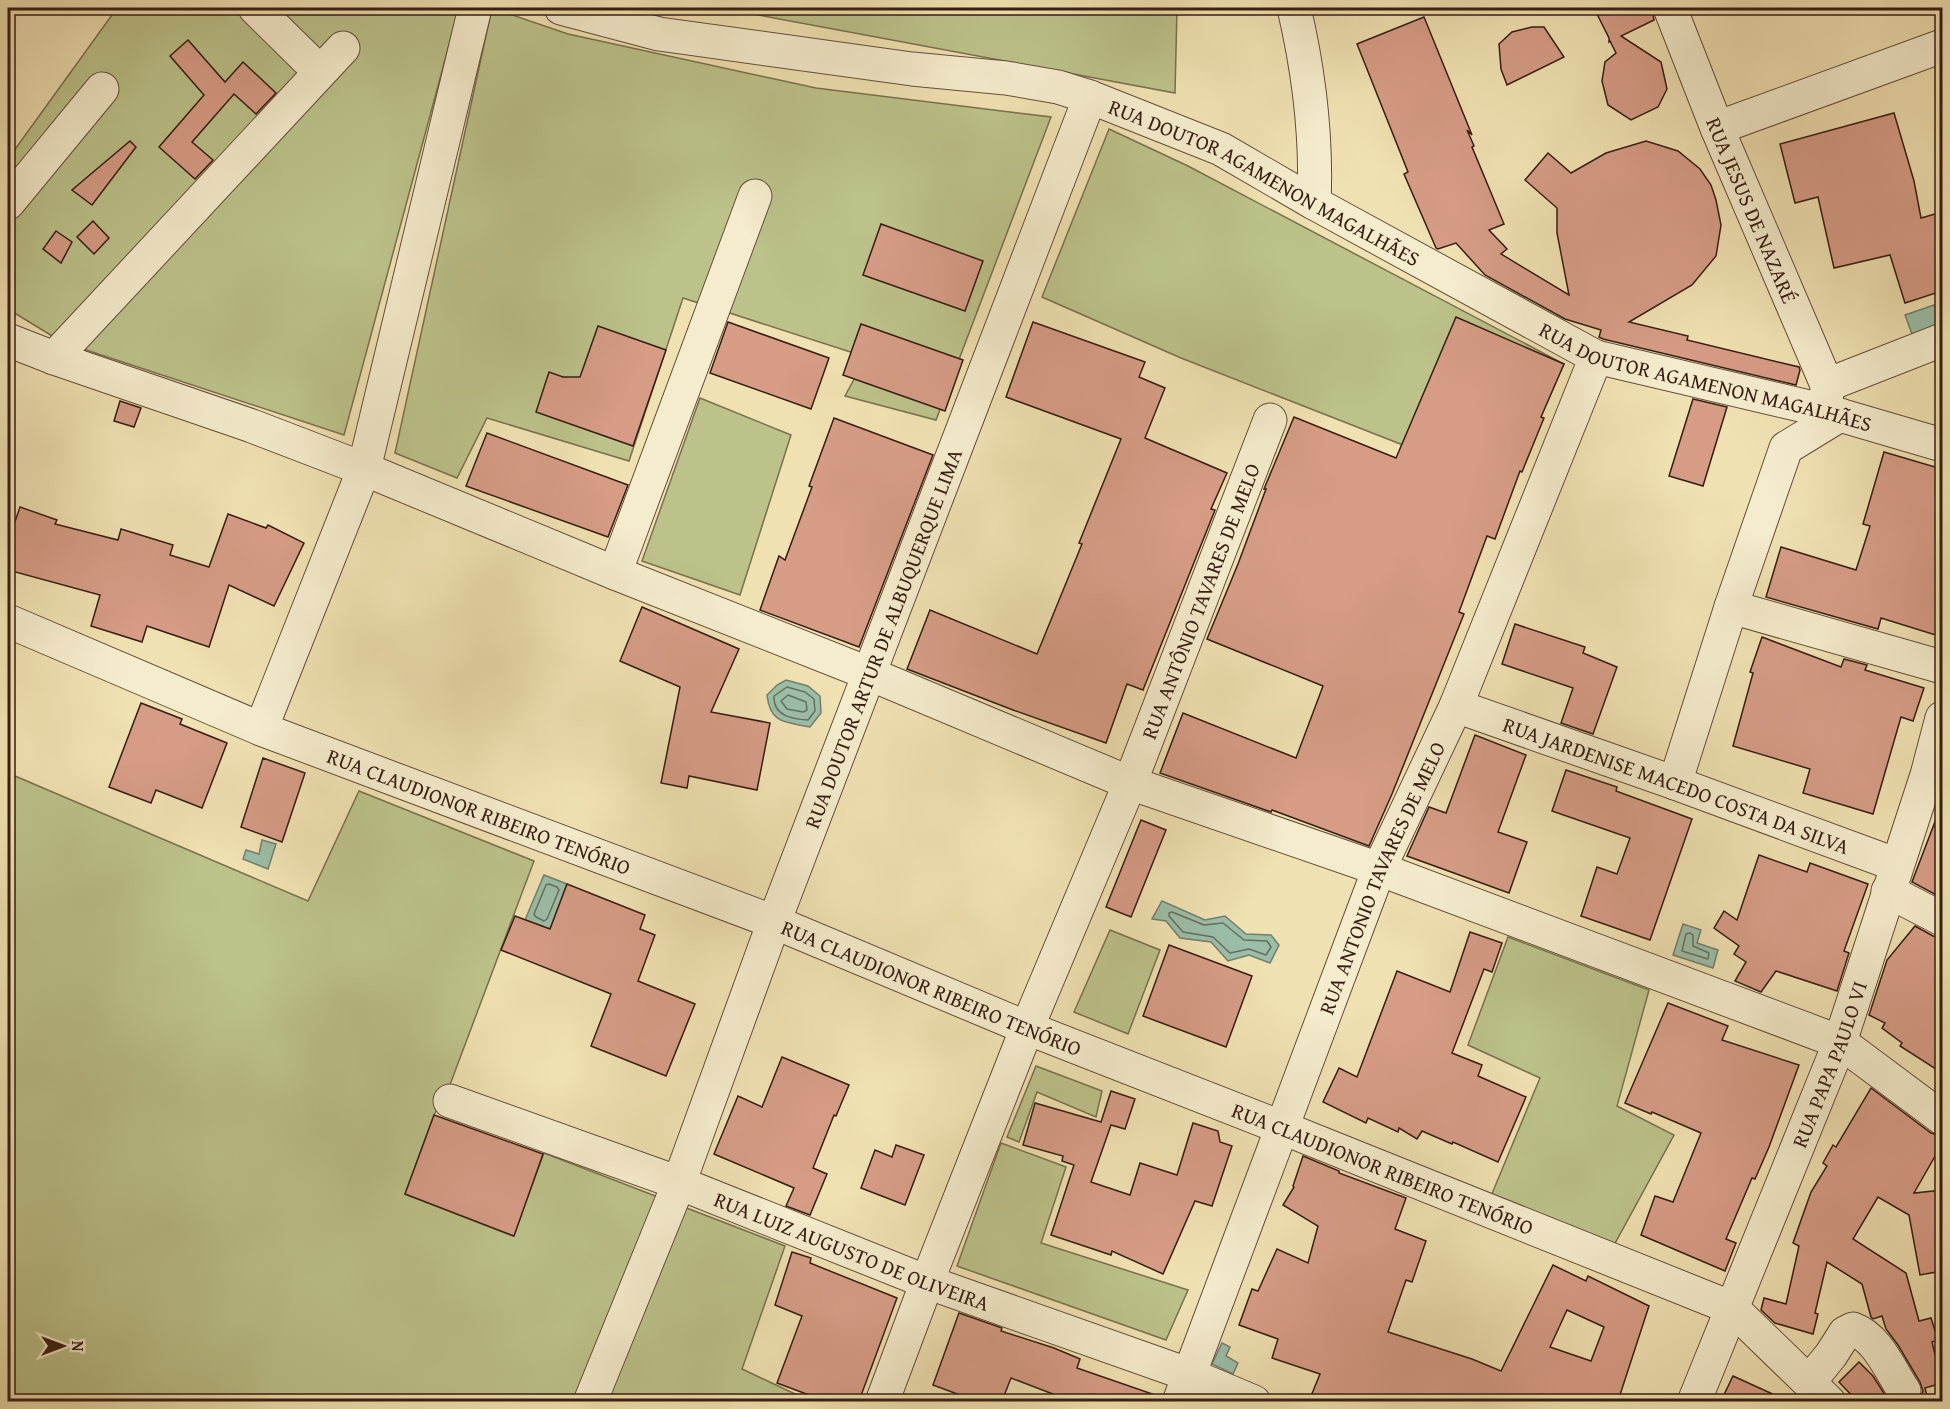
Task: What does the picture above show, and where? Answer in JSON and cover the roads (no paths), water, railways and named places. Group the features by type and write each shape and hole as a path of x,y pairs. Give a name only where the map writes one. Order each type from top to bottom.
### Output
{"street":[{"path":"255,8 319,71"},
{"path":"261,729 364,469 475,8"},
{"name":"RUA DOUTOR AGAMENON MAGALHÃES","path":"561,8 659,34 912,69 1006,78 1058,87 1090,97 1221,149 1314,203 1596,357 1831,403 1942,445"},
{"path":"1294,8 1310,89 1316,165 1314,203"},
{"name":"RUA JESUS DE NAZARÉ","path":"1670,8 1831,403"},
{"path":"1717,128 1942,45"},
{"path":"54,358 319,71 343,48"},
{"path":"8,203 102,89"},
{"name":"RUA DOUTOR ARTUR DE ALBUQUERQUE LIMA","path":"590,1401 679,1184 774,922 1090,97"},
{"path":"615,573 755,196"},
{"path":"8,339 54,358 252,426 364,469 615,573 870,674 1130,783 1379,869 1840,1042 1942,1118"},
{"path":"1675,783 1731,607 1786,448 1831,403 1942,340"},
{"name":"RUA ANTONIO TAVARES DE MELO","path":"1184,1388 1379,869 1456,706 1596,357"},
{"name":"RUA ANTÔNIO TAVARES DE MELO","path":"1027,1028 1130,783 1270,420"},
{"path":"1731,607 1942,667"},
{"name":"RUA CLAUDIONOR RIBEIRO TENÓRIO","path":"8,621 261,729 774,922 1027,1028 1732,1308 1819,1392"},
{"name":"RUA JARDENISE MACEDO COSTA DA SILVA","path":"1456,706 1675,783 1893,878 1942,918"},
{"name":"RUA PAPA PAULO VI","path":"1694,1401 1840,1042 1893,878 1935,781 1942,718"},
{"path":"882,1401 1027,1028"},
{"name":"RUA LUIZ AUGUSTO DE OLIVEIRA","path":"450,1101 679,1184 927,1282 1184,1388 1254,1401"},
{"path":"1819,1392 1831,1355 1845,1333 1853,1329 1862,1332 1873,1342 1904,1391"}],"water":[{"path":"1934,305 1940,324 1912,334 1905,315"},
{"path":"786,680 808,686 820,696 821,713 810,727 781,720 772,712 767,695"},
{"path":"262,840 276,844 268,869 243,859 246,850 259,854"},
{"path":"544,875 567,884 550,929 525,920"},
{"path":"1162,901 1205,920 1225,916 1246,934 1271,935 1279,945 1270,963 1249,955 1228,961 1211,942 1180,938 1166,921 1152,919"},
{"path":"1683,924 1701,930 1697,943 1718,950 1713,968 1673,955"},
{"path":"1222,1343 1230,1347 1226,1356 1238,1363 1233,1374 1212,1364"}]}
